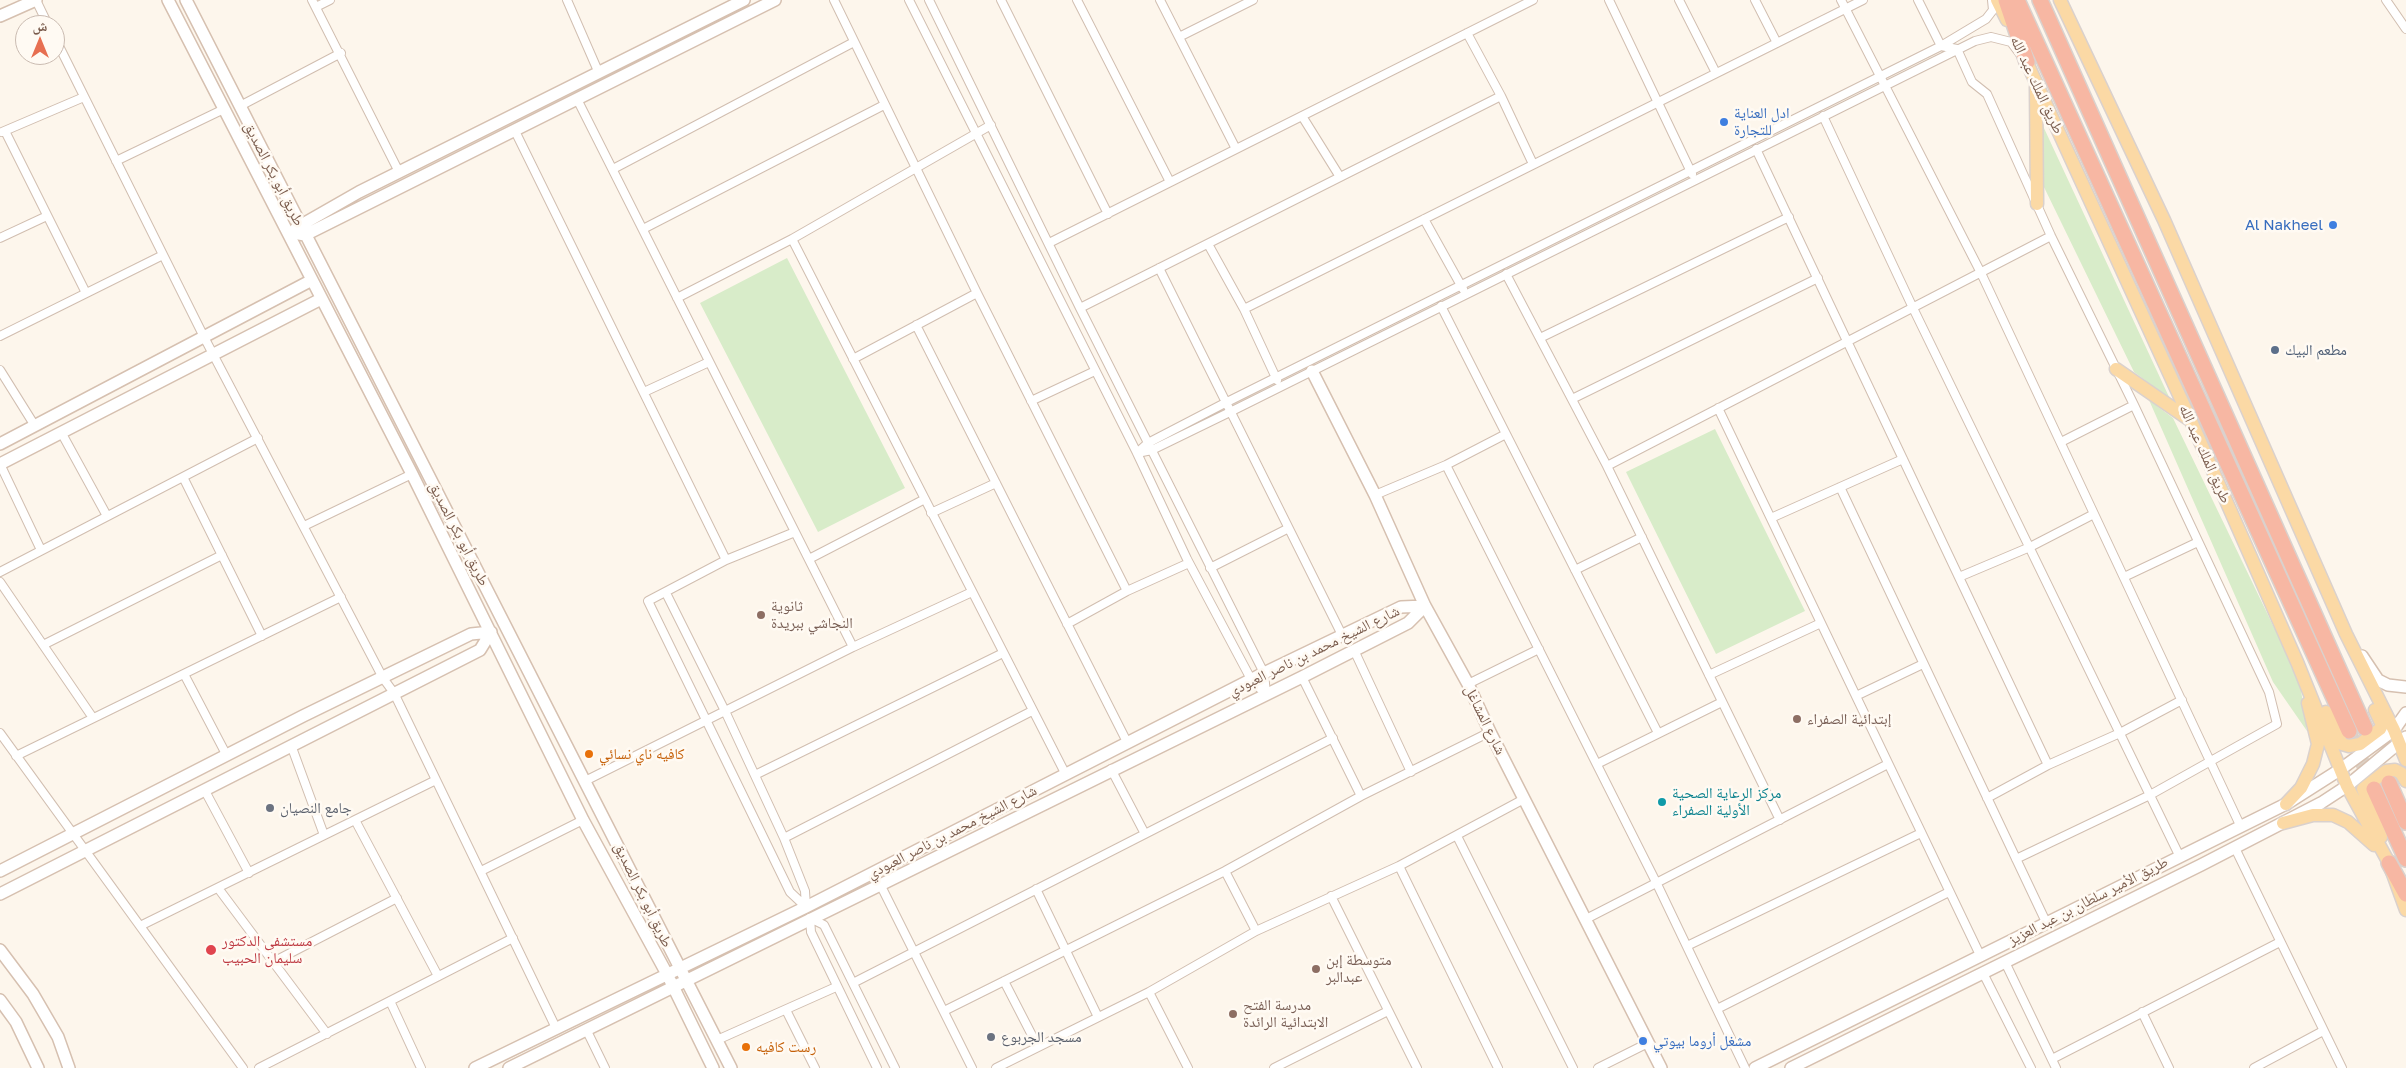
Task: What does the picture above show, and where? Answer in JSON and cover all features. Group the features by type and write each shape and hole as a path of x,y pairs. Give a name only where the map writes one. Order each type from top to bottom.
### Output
{"highway":[{"path":"2006,0 2027,62"},
{"name":"طريق الملك عبد الله","path":"2017,0 2349,731"},
{"path":"2040,0 2365,728"},
{"path":"2389,783 2406,822"},
{"path":"2374,789 2406,859"},
{"path":"2389,863 2406,894"}],"main road":[{"name":"طريق الملك عبد الله","path":"1998,0 2191,421 2297,662 2347,786 2389,863 2406,910"},
{"path":"2060,0 2175,244 2346,634 2394,730 2403,741 2406,760"},
{"path":"2036,82 2037,204"},
{"path":"2116,369 2191,421"},
{"path":"2297,662 2342,744 2348,746 2360,744 2380,729 2382,725 2361,680 2346,634"},
{"path":"2286,804 2302,788 2309,777 2318,744 2297,662"},
{"path":"2389,863 2377,821 2363,788 2386,771 2395,770 2401,773 2406,781"},
{"path":"2283,823 2313,815 2333,815 2348,822 2368,838 2389,863"}],"street":[{"path":"0,16 36,0 43,15"},
{"name":"طريق أبو بكر الصديق","path":"168,0 412,474 583,820 666,974 713,1068"},
{"name":"طريق أبو بكر الصديق","path":"186,0 731,1068"},
{"path":"330,0 314,4 341,54 399,172"},
{"path":"567,0 598,71"},
{"path":"288,234 300,224 399,172 598,71 744,0"},
{"path":"288,234 306,234 775,0"},
{"path":"834,0 977,293 1127,591"},
{"path":"909,0 1137,453 1189,563 1252,681 1266,694"},
{"path":"1001,0 1108,214"},
{"path":"1077,0 1170,182"},
{"path":"1160,0 1236,149"},
{"path":"1179,37 1253,0"},
{"path":"1049,243 1533,0"},
{"path":"1609,0 1695,180"},
{"path":"1680,0 1716,73"},
{"path":"1756,0 1777,43"},
{"path":"1841,0 1883,86 1981,273 2240,825"},
{"path":"1244,309 1863,0"},
{"path":"1918,0 1941,46"},
{"path":"1137,453 1224,403 1941,46 1986,19 1993,10 1992,0"},
{"path":"2386,0 2406,29"},
{"path":"931,1 1080,308 1264,673 1266,694"},
{"path":"1467,33 1501,96 1533,164"},
{"path":"1150,446 1230,412 1956,49 1991,37 2011,42 2027,62"},
{"path":"613,169 854,42"},
{"path":"1941,46 1956,49"},
{"path":"1956,49 1972,82 1987,94 2051,236 2134,405 2269,692 2277,724 2150,795 2016,859"},
{"path":"240,106 341,54"},
{"path":"65,58 204,337 383,678 394,693 556,1028"},
{"path":"1080,308 1501,96"},
{"path":"84,97 2,132 86,293"},
{"path":"577,99 852,647"},
{"path":"643,229 884,105"},
{"path":"116,161 224,108"},
{"path":"1302,116 1340,177"},
{"path":"1823,116 1913,308 2179,855"},
{"path":"677,298 792,239 915,167 978,135 991,125"},
{"path":"515,131 726,560"},
{"path":"1756,149 1849,341 2048,765"},
{"path":"0,238 47,216"},
{"path":"1540,338 1789,217"},
{"path":"1424,219 1466,294"},
{"path":"1607,466 2051,236"},
{"path":"792,239 1065,773"},
{"path":"1208,244 1244,309 1280,387"},
{"path":"0,336 163,254"},
{"path":"1159,268 1224,403 1342,636"},
{"path":"1506,274 1607,466 1780,820"},
{"path":"1572,399 1818,278"},
{"path":"0,444 312,280"},
{"path":"853,359 977,293"},
{"path":"41,550 0,464 321,298"},
{"path":"1441,306 1658,733"},
{"path":"916,325 1127,742"},
{"path":"644,392 709,362"},
{"path":"0,370 35,426"},
{"path":"1031,401 1096,371"},
{"name":"شارع المشاغل","path":"1312,371 1375,495 1425,606 1468,684 1490,732 1661,1068"},
{"path":"2060,442 2134,405"},
{"path":"1718,408 1980,955"},
{"path":"62,432 108,516"},
{"path":"1375,495 1446,465 1506,434"},
{"path":"0,572 258,438"},
{"path":"1771,518 1903,459"},
{"path":"1446,465 1657,884 1745,1068"},
{"path":"304,526 412,474"},
{"path":"183,477 262,636"},
{"path":"931,513 996,483"},
{"path":"1840,487 2046,922"},
{"path":"809,559 924,500"},
{"path":"1959,577 2030,547 2094,514"},
{"path":"1210,568 1288,529"},
{"path":"795,532 726,560 666,593 648,600 705,721 790,892 808,913 824,925 895,1068"},
{"path":"1575,570 1642,536"},
{"path":"2124,577 2198,542"},
{"path":"43,645 222,555"},
{"path":"1067,624 1127,591 1189,563"},
{"path":"0,582 93,718"},
{"path":"585,780 852,647 972,592"},
{"path":"666,593 725,711 784,838 805,891 811,932 836,987 877,1068"},
{"path":"16,756 341,597"},
{"name":"شارع الشيخ محمد بن ناصر العبودي","path":"509,1068 686,981 1065,773 1252,681 1264,673 1401,607 1425,606"},
{"name":"شارع الشيخ محمد بن ناصر العبودي","path":"475,1068 679,968 808,913 881,886 1408,623 1425,606"},
{"path":"1709,676 1821,623"},
{"path":"0,872 472,634 491,632"},
{"path":"0,894 204,788 480,650 491,632"},
{"path":"2346,634 2378,680 2388,686 2406,687"},
{"path":"1468,684 1538,648"},
{"path":"1354,650 1412,772"},
{"path":"755,775 1002,653"},
{"path":"1856,696 1923,664"},
{"path":"184,674 227,756"},
{"path":"1302,677 1362,796"},
{"path":"1987,798 2048,765 2120,733 2182,700"},
{"path":"1596,764 1722,702"},
{"path":"784,838 1032,711"},
{"name":"طريق الأمير سلطان بن عبد العزيز","path":"1755,1068 2179,855 2286,804 2341,769 2394,730 2406,713"},
{"path":"944,1011 1225,870 1362,796 1490,732"},
{"path":"0,733 243,1068"},
{"path":"853,983 1333,738"},
{"name":"طريق الأمير سلطان بن عبد العزيز","path":"1791,1068 1811,1064 1983,973 2283,823 2347,786 2403,741"},
{"path":"291,745 324,835"},
{"path":"1586,919 1888,764"},
{"path":"1111,770 1145,834"},
{"path":"140,926 436,780"},
{"path":"204,788 248,873"},
{"path":"996,1068 1149,992 1256,932 1399,866 1524,799"},
{"path":"355,820 438,976"},
{"path":"481,871 583,820"},
{"path":"1687,946 1921,832"},
{"path":"1457,836 1573,1068"},
{"path":"2235,848 2342,1068"},
{"path":"1399,866 1498,1068"},
{"path":"1225,870 1256,932"},
{"path":"881,886 972,1068"},
{"path":"218,888 327,1034"},
{"path":"1036,889 1067,949 1098,1017"},
{"path":"1717,1009 1949,892"},
{"path":"1331,896 1417,1068"},
{"path":"273,962 397,898"},
{"path":"259,1068 513,938"},
{"path":"2052,1058 2280,942"},
{"path":"0,950 33,994 58,1037 69,1068"},
{"path":"2005,962 2056,1068"},
{"path":"1983,973 2031,1068"},
{"path":"1004,981 1038,1047"},
{"path":"717,1040 836,987"},
{"path":"1149,992 1188,1068"},
{"path":"0,1000 16,1022 38,1068"},
{"path":"390,1001 421,1068"},
{"path":"786,1010 814,1068"},
{"path":"1274,1068 1388,1011"},
{"path":"2142,1012 2169,1068"},
{"path":"586,1029 606,1068"},
{"path":"2254,1068 2323,1031"},
{"path":"1598,1068 1648,1044"}],"green space":[{"path":"2043,126 2170,399 2134,372 2042,183"},
{"path":"787,258 905,488 818,532 700,303"},
{"path":"2149,400 2173,418 2282,644 2301,690 2307,731 2273,682"},
{"path":"1715,429 1805,611 1716,654 1626,472"}],"tunnel":[{"path":"2349,731 2371,783"}],"place":[{"name":"ادل العناية للتجارة","path":"1724,122"},
{"name":"Al Nakheel","path":"2333,225"},
{"name":"مطعم البيك","path":"2275,350"},
{"name":"ثانوية النجاشي ببريدة","path":"761,615"},
{"name":"إبتدائية الصفراء","path":"1797,719"},
{"name":"كافيه ناي نسائي","path":"589,754"},
{"name":"مركز الرعاية الصحية الأولية الصفراء","path":"1662,802"},
{"name":"جامع النصيان","path":"270,808"},
{"name":"مستشفى الدكتور سليمان الحبيب","path":"211,950"},
{"name":"متوسطة إبن عبدالبر","path":"1316,969"},
{"name":"مدرسة الفتح الابتدائية الرائدة","path":"1233,1014"},
{"name":"مسجد الجربوع","path":"991,1037"},
{"name":"مشغل أروما بيوتي","path":"1643,1041"},
{"name":"رست كافيه","path":"746,1047"}]}
